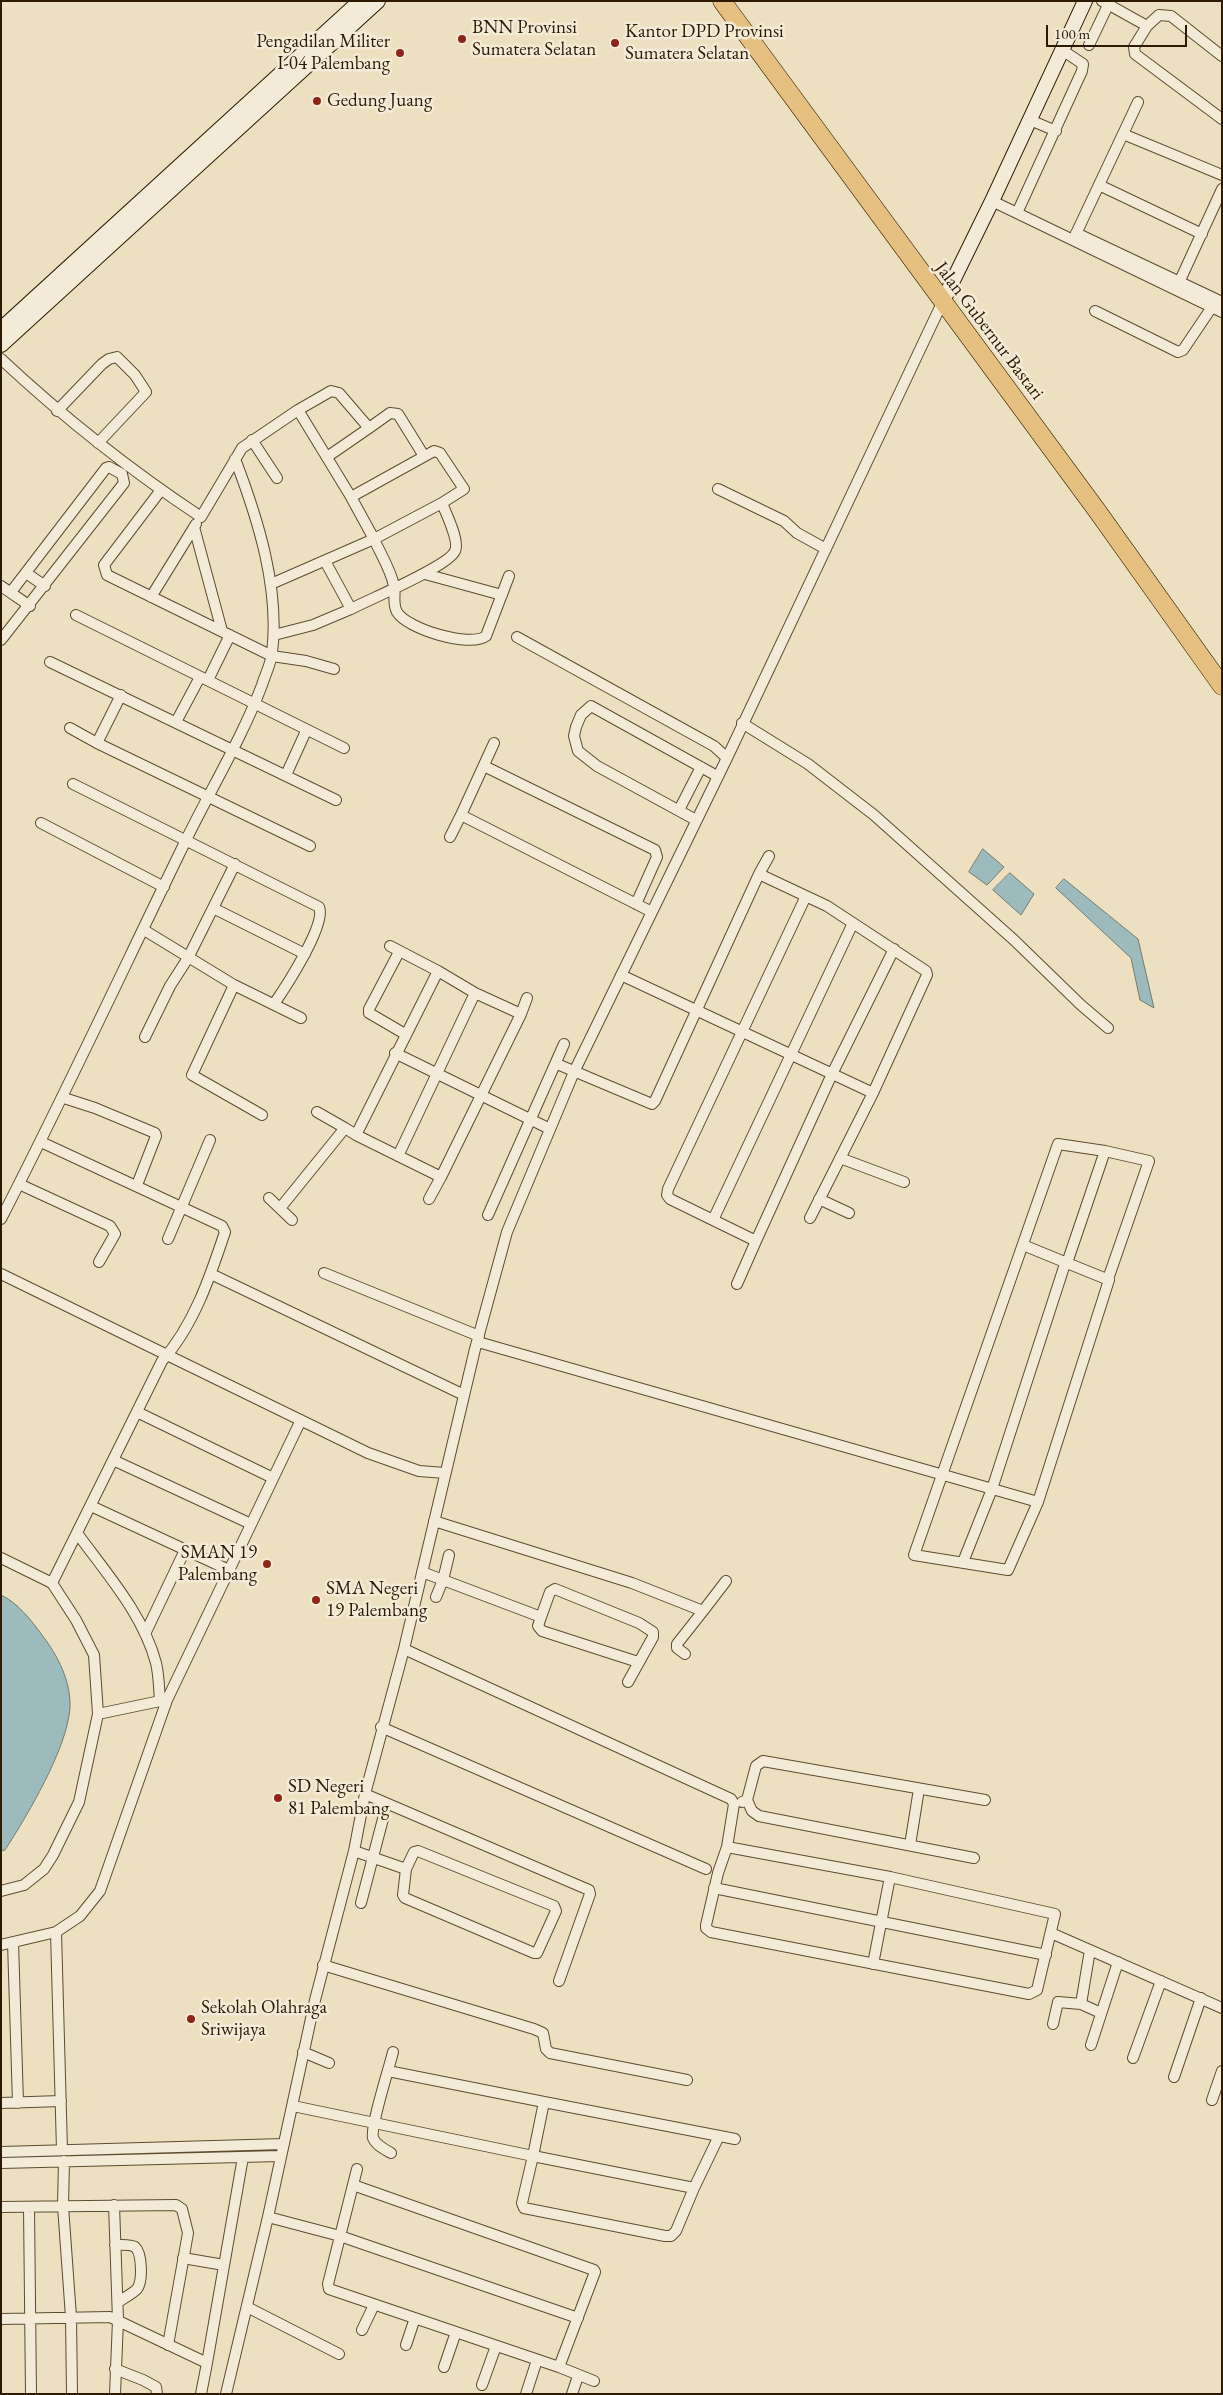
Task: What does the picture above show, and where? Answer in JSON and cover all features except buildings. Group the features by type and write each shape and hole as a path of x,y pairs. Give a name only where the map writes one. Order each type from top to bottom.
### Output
{"highway":[{"name":"Jalan Gubernur Bastari","path":"722,1 945,297 1222,686"}],"street":[{"path":"1,329 360,1"},
{"path":"2,343 378,1"},
{"path":"226,2394 268,2217 323,1965 354,1851 364,1794 404,1649 464,1395 508,1232 574,1072 727,758 1085,1"},
{"path":"1088,45 1107,2 1147,26"},
{"path":"1222,56 1171,16 1159,15 1147,26 1134,47 1135,54 1222,119"},
{"path":"1017,214 1082,71 1083,64 1062,50"},
{"path":"1074,237 1138,102"},
{"path":"1030,120 1056,131"},
{"path":"1123,134 1222,175"},
{"path":"1099,185 1202,234"},
{"path":"1178,286 1222,189"},
{"path":"992,201 1178,286 1222,302"},
{"path":"1178,286 1222,312"},
{"path":"1095,311 1178,352 1183,350 1212,307"},
{"path":"57,411 109,359 117,357 136,375 146,392 98,442"},
{"path":"1,359 57,411 161,490 201,517"},
{"path":"151,597 242,448 252,440 298,410 336,390 369,428"},
{"path":"298,410 328,457 374,539 395,586 393,600 403,620 454,639 479,640 486,636 509,576"},
{"path":"328,457 390,414 398,414 424,456"},
{"path":"252,440 277,478"},
{"path":"271,584 374,539 442,503 462,491 463,488 440,453 434,451 351,497"},
{"path":"1,1219 64,1098 186,840 254,705 272,656 274,635 271,584 248,492 235,459"},
{"path":"1,640 30,606 124,483 122,474 110,467 106,468 10,592"},
{"path":"718,489 784,521 797,533 826,549"},
{"path":"161,490 104,566 107,575 272,656 306,660 334,669"},
{"path":"274,635 313,624 351,609 395,586 425,574 450,558 456,550 456,542 442,503"},
{"path":"176,722 204,679 226,633 194,527"},
{"path":"325,561 351,609"},
{"path":"26,573 45,586"},
{"path":"425,574 502,596"},
{"path":"1,586 30,606"},
{"path":"76,615 306,731 344,748"},
{"path":"517,637 714,746 727,758"},
{"path":"50,662 336,800"},
{"path":"96,743 121,695"},
{"path":"696,820 596,766 578,752 574,736 581,715 591,706 717,776"},
{"path":"742,723 808,764 874,814 1007,933 1081,1005 1108,1028"},
{"path":"70,728 96,743 310,846"},
{"path":"286,775 306,731"},
{"path":"450,837 462,815 494,743"},
{"path":"484,766 655,850 657,856 636,904"},
{"path":"679,810 701,767"},
{"path":"73,784 319,907 321,914 305,954 274,1004"},
{"path":"462,815 652,912"},
{"path":"41,823 164,887"},
{"path":"557,1064 652,1104 768,856"},
{"path":"145,1037 170,986 188,958 235,864"},
{"path":"759,874 827,906 926,970 927,975 873,1093 810,1218"},
{"path":"756,1241 670,1199 667,1195 668,1189 806,896"},
{"path":"213,908 305,954"},
{"path":"713,1220 852,923"},
{"path":"144,930 234,985 301,1018"},
{"path":"405,1034 369,1013 395,949 438,971 475,994 521,1014"},
{"path":"737,1284 832,1074 894,949"},
{"path":"356,1135 395,1053 438,971"},
{"path":"621,975 873,1093"},
{"path":"234,985 192,1075 262,1115"},
{"path":"398,1156 475,994"},
{"path":"429,1199 521,1014 527,998"},
{"path":"488,1215 544,1095 564,1044"},
{"path":"395,1053 550,1129"},
{"path":"544,1095 560,1104"},
{"path":"64,1098 95,1108 155,1133 156,1136 137,1185"},
{"path":"317,1112 356,1135 440,1178"},
{"path":"281,1207 345,1128"},
{"path":"168,1240 210,1140"},
{"path":"41,1142 225,1227 211,1274 176,1346 162,1361 52,1583"},
{"path":"1058,1144 1106,1151 1149,1161 1108,1279 1038,1502 1008,1570 914,1554 944,1475 1023,1245 1058,1144"},
{"path":"963,1562 992,1489 1064,1267 1106,1151"},
{"path":"840,1158 904,1182"},
{"path":"19,1184 110,1226 115,1234 99,1262"},
{"path":"269,1198 281,1207 292,1220"},
{"path":"819,1199 850,1213"},
{"path":"1023,1245 1108,1279"},
{"path":"324,1273 479,1339 1038,1502"},
{"path":"1,1274 386,1460 419,1471 445,1474"},
{"path":"211,1274 464,1395"},
{"path":"137,1412 273,1478"},
{"path":"1,1945 56,1932 80,1916 100,1892 164,1700 301,1420"},
{"path":"113,1460 251,1524"},
{"path":"91,1506 229,1570"},
{"path":"434,1521 632,1584 703,1611"},
{"path":"77,1532 126,1600 145,1634 156,1664 164,1700"},
{"path":"145,1634 185,1550"},
{"path":"436,1597 443,1580 448,1555"},
{"path":"1,1558 52,1583 76,1620 94,1655 98,1714 79,1802 53,1855 44,1869 24,1885 1,1891"},
{"path":"422,1572 541,1617"},
{"path":"685,1654 678,1648 678,1644 726,1581"},
{"path":"628,1682 654,1634 639,1623 555,1590 550,1592 538,1626 542,1632 638,1662"},
{"path":"404,1649 731,1799 734,1804 727,1847 714,1888 706,1924 706,1928 711,1932 1029,1994 1037,1990 1056,1914 890,1877 727,1847"},
{"path":"98,1714 164,1700"},
{"path":"381,1727 706,1869"},
{"path":"974,1858 759,1816 752,1811 747,1800 756,1766 763,1761 985,1800"},
{"path":"910,1845 918,1789"},
{"path":"364,1794 589,1890 590,1894 559,1981"},
{"path":"734,1804 747,1800"},
{"path":"361,1903 384,1815"},
{"path":"418,1850 554,1906 556,1911 537,1953 534,1953 405,1898 403,1895 406,1869 414,1852 418,1850"},
{"path":"354,1851 406,1869"},
{"path":"873,1964 890,1877"},
{"path":"714,1888 1046,1955"},
{"path":"56,1932 62,2150"},
{"path":"1051,1933 1222,2008"},
{"path":"13,1942 18,2103"},
{"path":"1081,2004 1090,1950"},
{"path":"1091,2045 1118,1962"},
{"path":"323,1965 534,2029 543,2033 546,2050 550,2053 687,2080"},
{"path":"1133,2058 1161,1981"},
{"path":"1174,2077 1201,1998"},
{"path":"1053,2024 1058,2002 1081,2004 1101,2013"},
{"path":"304,2052 329,2063"},
{"path":"391,2152 374,2139 375,2123 384,2078 394,2052"},
{"path":"388,2071 735,2139"},
{"path":"1212,2100 1222,2071"},
{"path":"1,2103 61,2101"},
{"path":"544,2102 522,2203 524,2208 665,2236 671,2236 676,2231 719,2136"},
{"path":"293,2106 694,2188"},
{"path":"1,2152 284,2144"},
{"path":"1,2163 280,2156"},
{"path":"201,2394 243,2157"},
{"path":"64,2161 63,2206 71,2317 72,2394"},
{"path":"357,2169 328,2284 329,2289 559,2367 594,2381"},
{"path":"353,2185 594,2270 595,2272 559,2367"},
{"path":"114,2205 118,2302 115,2394"},
{"path":"1,2208 176,2205 182,2209 188,2233 168,2345"},
{"path":"29,2207 31,2394"},
{"path":"268,2217 340,2236 578,2318"},
{"path":"115,2245 130,2245 136,2248 141,2279 136,2290 118,2302"},
{"path":"184,2258 224,2265"},
{"path":"362,2330 374,2305"},
{"path":"247,2307 339,2354"},
{"path":"1,2318 101,2316 118,2320 207,2363"},
{"path":"406,2345 415,2318"},
{"path":"444,2367 456,2332"},
{"path":"482,2385 496,2346"},
{"path":"526,2394 537,2360"},
{"path":"116,2370 156,2387 157,2394"},
{"path":"572,2394 578,2376"}],"water":[{"path":"983,849 1004,867 987,885 969,872"},
{"path":"1010,873 1034,894 1021,915 993,890"},
{"path":"1064,879 1138,939 1154,1008 1140,1000 1131,958 1056,888"},
{"path":"1,1595 13,1602 24,1612 53,1651 66,1679 70,1708 62,1743 45,1782 14,1836 5,1850 1,1851"}],"place":[{"name":"BNN Provinsi Sumatera Selatan","path":"462,39"},
{"name":"Kantor DPD Provinsi Sumatera Selatan","path":"615,43"},
{"name":"Pengadilan Militer I-04 Palembang","path":"400,53"},
{"name":"Gedung Juang","path":"317,101"},
{"name":"SMAN 19 Palembang","path":"267,1564"},
{"name":"SMA Negeri 19 Palembang","path":"316,1600"},
{"name":"SD Negeri 81 Palembang","path":"278,1798"},
{"name":"Sekolah Olahraga Sriwijaya","path":"191,2019"}]}
